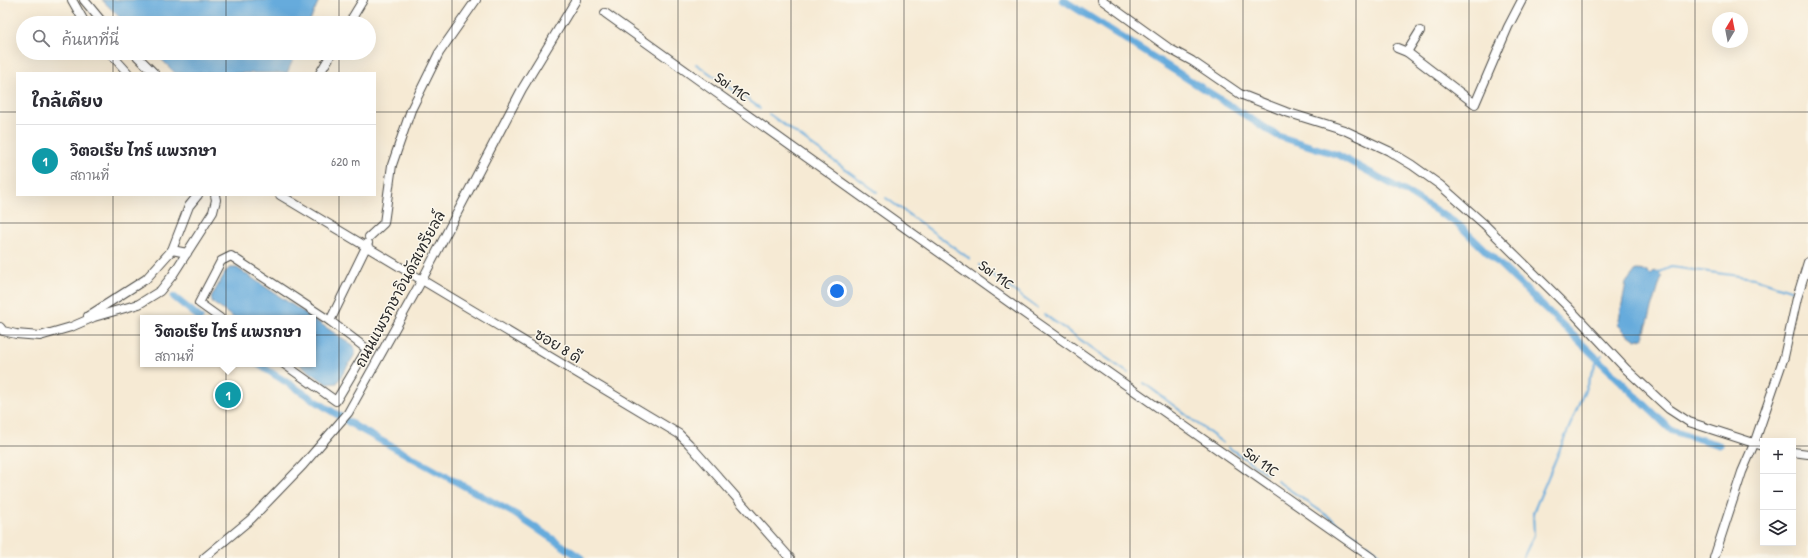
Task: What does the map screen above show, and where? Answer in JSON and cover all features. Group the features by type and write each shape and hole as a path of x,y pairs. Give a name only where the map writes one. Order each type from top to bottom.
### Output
{"street":[{"path":"72,0 81,16"},
{"path":"84,0 97,16"},
{"path":"353,16 363,0"},
{"path":"330,321 368,242 384,223 392,165 411,110 439,53 476,0"},
{"name":"ถนนแพรกษาอินดัสเทรียลล์","path":"204,558 251,519 303,465 348,413 422,280 522,89 576,0"},
{"path":"1102,0 1170,49 1192,61 1240,94 1286,112 1344,130 1388,151 1412,165 1440,184 1484,224 1567,306 1626,369 1669,409 1689,422 1760,445"},
{"path":"1397,48 1407,52 1475,104 1508,27 1522,0"},
{"name":"Soi 11C","path":"605,13 1035,321 1372,558"},
{"path":"1407,52 1420,31"},
{"path":"116,60 127,72"},
{"path":"141,60 153,72"},
{"path":"321,72 328,60"},
{"path":"71,327 146,279 172,250 179,229 190,206 197,196"},
{"path":"0,327 3,330 16,334 40,336 71,327 94,317 139,304 160,292 213,212 216,200 214,196"},
{"name":"ซอย 8 ดี","path":"282,196 368,242 422,280 679,434 790,558"},
{"path":"172,250 187,253"},
{"path":"216,315 199,303 221,260 231,256 330,321 367,349 336,401 288,367"},
{"path":"1714,558 1742,472 1754,444 1784,357 1797,298 1808,262"},
{"path":"1796,452 1808,454"}],"water":[{"path":"102,0 319,0 312,16 118,16"},
{"path":"162,60 293,60 287,72 174,72"},
{"path":"230,268 237,268 308,315 230,315 213,303 211,298 226,271"},
{"path":"1636,270 1647,271 1651,275 1655,271 1662,276 1643,338 1636,340 1618,325 1626,283"},
{"path":"316,321 353,345 355,349 355,354 337,383 327,384 303,367 316,367"}],"waterway":[{"path":"1063,0 1278,136 1338,155 1413,196 1459,225 1672,431 1719,445"},
{"path":"696,64 760,108"},
{"path":"769,114 877,192"},
{"path":"886,198 970,259"},
{"path":"979,265 1037,308"},
{"path":"1651,276 1671,267 1754,278 1796,292"},
{"path":"174,297 196,315"},
{"path":"1045,315 1128,373"},
{"path":"1523,558 1534,535 1533,513 1598,359 1602,355"},
{"path":"263,367 358,428 515,514 581,558"},
{"path":"1144,383 1223,443"},
{"path":"1228,447 1267,474"},
{"path":"1277,481 1358,537"},
{"path":"1367,544 1384,558"}],"place":[{"name":"วิตอเรีย ไทร์ แพรกษา","path":"228,395"}]}
